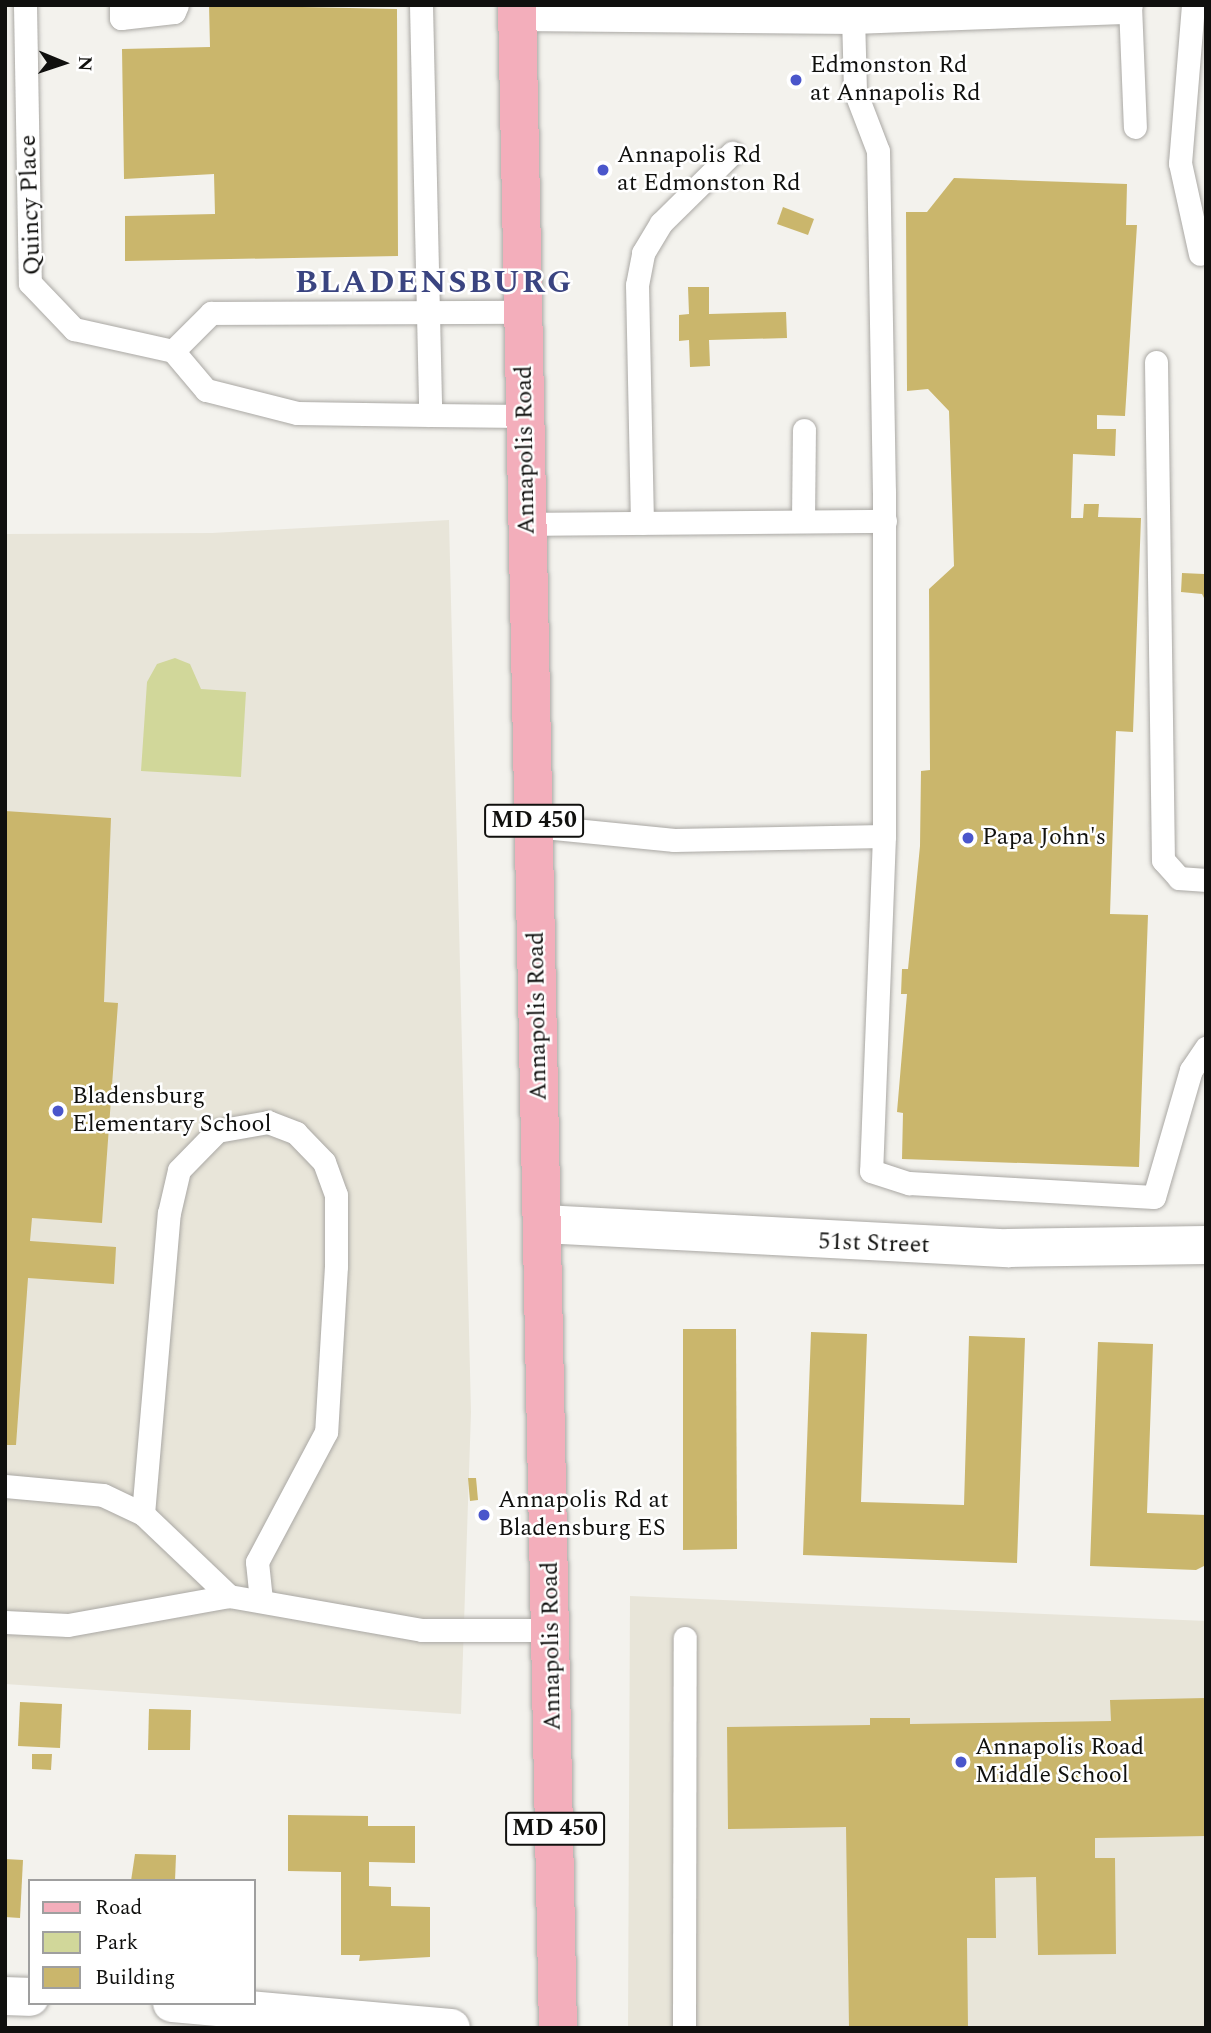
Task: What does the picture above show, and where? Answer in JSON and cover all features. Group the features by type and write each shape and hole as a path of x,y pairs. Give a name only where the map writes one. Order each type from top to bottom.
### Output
{"main road":[{"name":"Annapolis Road","path":"517,9 558,2028"}],"street":[{"path":"517,9 853,15 1127,5"},
{"name":"51st Street","path":"543,1224 995,1248 1206,1245"},
{"path":"5,1996 28,1997"},
{"path":"194,2005 451,2028"}],"lane":[{"name":"Quincy Place","path":"25,5 30,283 74,329 173,351"},
{"path":"121,5 121,18 174,12 177,5"},
{"path":"421,5 430,313 430,415"},
{"path":"1127,5 1135,127"},
{"path":"1193,5 1181,163 1200,254"},
{"path":"853,15 855,91 878,150 885,521 884,836 871,1171 909,1183 1154,1197 1191,1070 1206,1048"},
{"path":"642,523 638,285 643,253 661,223 732,153"},
{"path":"523,312 211,313 173,351 206,390 297,413 525,416"},
{"path":"1156,362 1163,860 1179,878 1206,880"},
{"path":"803,521 804,430"},
{"path":"527,524 885,521"},
{"path":"534,826 674,840 884,836"},
{"path":"143,1514 169,1213 179,1170 217,1131 268,1122 296,1133 324,1162 336,1195 336,1266 326,1432 257,1562 261,1598"},
{"path":"5,1486 103,1494 143,1514 229,1596"},
{"path":"5,1622 68,1625 229,1596 261,1598 422,1630 552,1630"},
{"path":"684,2028 685,1638"}],"shaded area":[{"path":"449,520 471,1412 461,1714 5,1684 5,534 212,533"},
{"path":"630,1596 1206,1621 1206,2028 628,2028"}],"green space":[{"path":"175,658 190,664 201,689 246,692 241,777 141,771 147,682 157,664"}],"building":[{"path":"209,5 397,9 398,256 125,261 125,216 215,214 214,174 124,179 122,49 210,47"},
{"path":"954,178 1127,184 1126,225 1137,225 1125,416 1097,415 1097,429 1116,429 1115,456 1073,454 1071,518 1083,518 1084,504 1099,504 1098,517 1141,518 1133,732 1116,731 1110,914 1148,915 1139,1167 902,1159 903,1113 897,1112 907,994 901,994 902,969 908,969 920,846 921,771 930,770 929,589 954,566 949,411 928,389 907,391 906,212 927,212"},
{"path":"783,207 814,219 808,235 777,224"},
{"path":"688,287 709,287 709,314 786,312 787,338 709,340 710,366 690,367 689,340 679,341 679,315 689,314"},
{"path":"1182,573 1204,574 1206,602 1202,594 1181,592"},
{"name":"Bladensburg Elementary School","path":"5,811 111,818 104,1002 118,1003 102,1223 32,1218 30,1241 116,1247 114,1284 28,1278 16,1445 5,1445"},
{"path":"683,1329 736,1329 737,1549 683,1550"},
{"path":"811,1332 867,1334 861,1502 964,1505 969,1336 1025,1338 1017,1563 803,1555"},
{"path":"1098,1342 1153,1344 1147,1513 1206,1515 1206,1565 1196,1570 1090,1566"},
{"path":"468,1478 476,1478 478,1500 470,1501"},
{"path":"1206,1698 1206,1836 1095,1838 1095,1858 1115,1858 1116,1954 1038,1955 1036,1877 995,1878 996,1938 967,1938 968,2028 849,2028 846,1827 728,1829 727,1727 870,1725 870,1718 910,1718 910,1724 1111,1721 1110,1700"},
{"path":"20,1702 62,1704 60,1748 18,1746"},
{"path":"149,1709 191,1710 190,1750 148,1750"},
{"path":"32,1754 52,1754 51,1770 32,1769"},
{"path":"288,1815 368,1816 368,1826 415,1826 415,1863 369,1862 369,1886 391,1887 391,1906 430,1907 430,1957 359,1961 360,1955 341,1955 341,1872 288,1871"},
{"path":"135,1854 176,1855 175,1879 131,1879"},
{"path":"5,1859 23,1860 20,1918 5,1917"}],"place":[{"name":"Edmonston Rd at Annapolis Rd","path":"796,80"},
{"name":"Annapolis Rd at Edmonston Rd","path":"603,170"},
{"name":"Papa John's","path":"968,838"},
{"name":"Bladensburg Elementary School","path":"58,1111"},
{"name":"Annapolis Rd at Bladensburg ES","path":"484,1515"},
{"name":"Annapolis Road Middle School","path":"961,1762"}],"district":[{"name":"BLADENSBURG","path":"434,283"}]}
